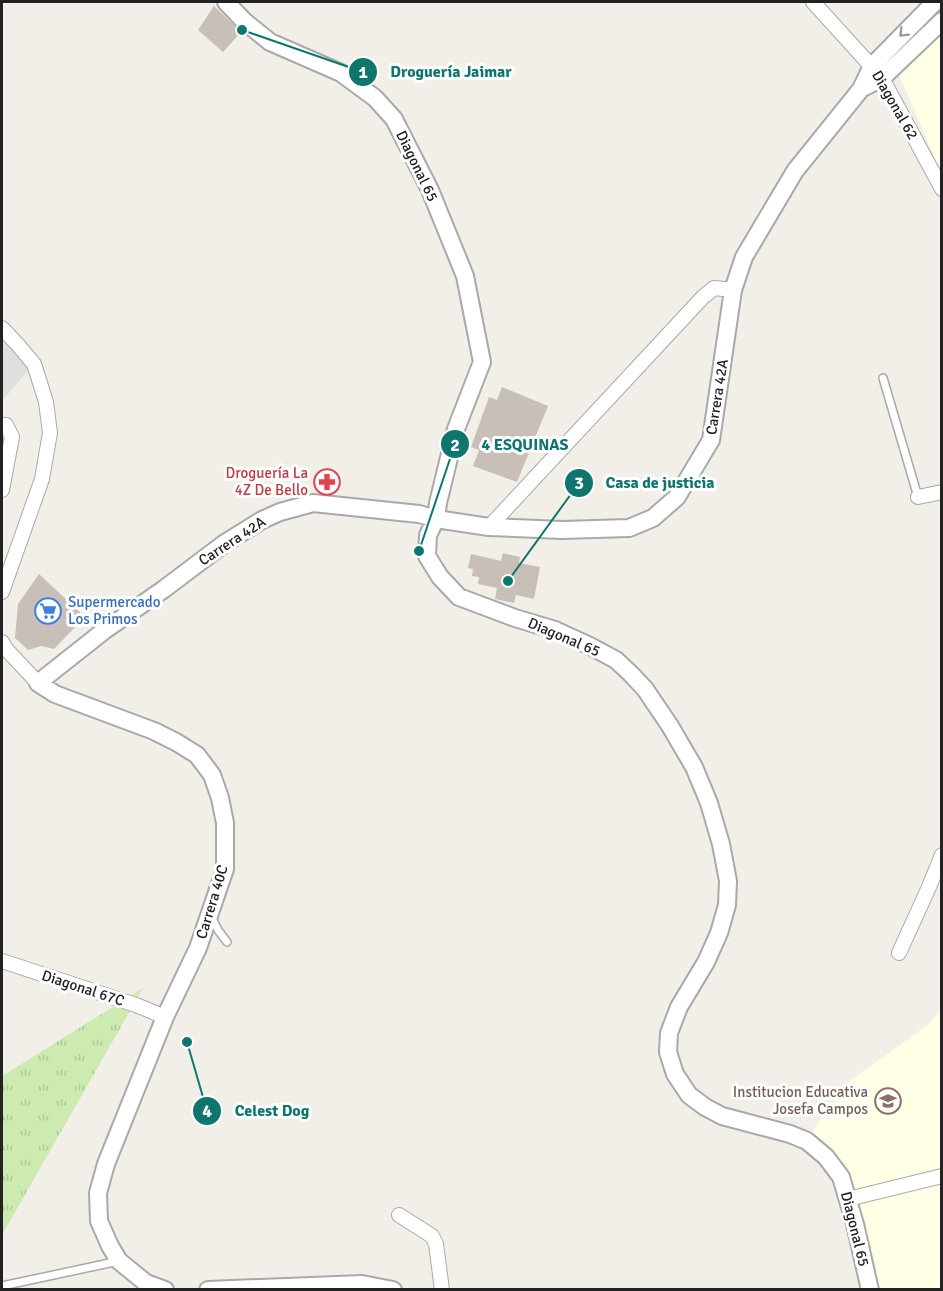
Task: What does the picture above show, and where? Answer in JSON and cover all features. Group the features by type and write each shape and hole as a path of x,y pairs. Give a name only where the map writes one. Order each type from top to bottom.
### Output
{"street":[{"name":"Diagonal 65","path":"226,2 244,21 270,42 341,73 375,98 394,119 430,190 465,276 482,362 456,429 436,519 428,535 427,556 440,578 459,597 555,630 616,660 645,689 670,726 694,767 709,803 721,844 728,881 727,905 719,933 706,962 679,1007 669,1034 668,1052 675,1074 689,1095 705,1107 722,1116 790,1134 807,1141 826,1157 841,1177 870,1290"},
{"name":"Diagonal 62","path":"813,2 877,72 942,189"},
{"path":"877,72 935,2"},
{"path":"877,72 942,21"},
{"name":"Carrera 42A","path":"38,683 105,630 225,543 262,520 280,512 313,503 419,514 436,519 489,527 562,530 629,528 653,518 677,497 711,440 733,290 744,256 795,171 861,88 877,72"},
{"path":"489,527 703,297 714,288 733,290"},
{"path":"2,328 33,364 46,402 50,433 42,479 2,592"},
{"path":"2,425 6,425 12,437 2,490"},
{"path":"918,497 942,492"},
{"name":"Carrera 40C","path":"2,642 38,683 55,694 154,731 197,755 212,775 225,823 225,868 210,914 198,948 165,1017 106,1164 98,1193 99,1221 119,1261"},
{"path":"899,953 942,855"},
{"name":"Diagonal 67C","path":"2,961 136,1005 165,1017"},
{"path":"848,1199 942,1176"},
{"path":"399,1215 432,1236 436,1244 442,1290"},
{"path":"119,1261 146,1283 165,1290"},
{"path":"208,1290 362,1284 393,1290"}],"lane":[{"path":"883,378 918,497"},
{"path":"210,914 227,942"},
{"path":"2,1286 119,1261"}],"shaded area":[{"path":"941,30 941,172 898,73"},
{"path":"2,329 34,364 2,401"},
{"name":"Institucion Educativa Josefa Campos","path":"941,1009 941,1289 870,1289 848,1199 807,1141 819,1121 850,1081 929,1024"}],"green space":[{"path":"143,988 2,1235 2,1076"}],"building":[{"path":"214,6 241,32 223,52 198,30"},
{"path":"502,387 548,406 517,482 473,466 479,450 471,447 489,397 497,400"},
{"path":"503,553 520,557 519,563 540,567 534,599 516,595 514,603 495,599 497,588 478,584 479,577 472,576 473,569 468,568 471,554 501,561"},
{"name":"Supermercado Los Primos","path":"39,574 85,617 54,649 41,646 28,650 15,638 18,604"}],"place":[{"name":"Droguería Jaimar","path":"242,30"},
{"name":"Droguería La 4Z De Bello","path":"327,482"},
{"name":"4 ESQUINAS","path":"419,551"},
{"name":"Casa de justicia","path":"508,581"},
{"name":"Supermercado Los Primos","path":"48,611"},
{"name":"Celest Dog","path":"187,1042"},
{"name":"Institucion Educativa Josefa Campos","path":"888,1101"}]}
